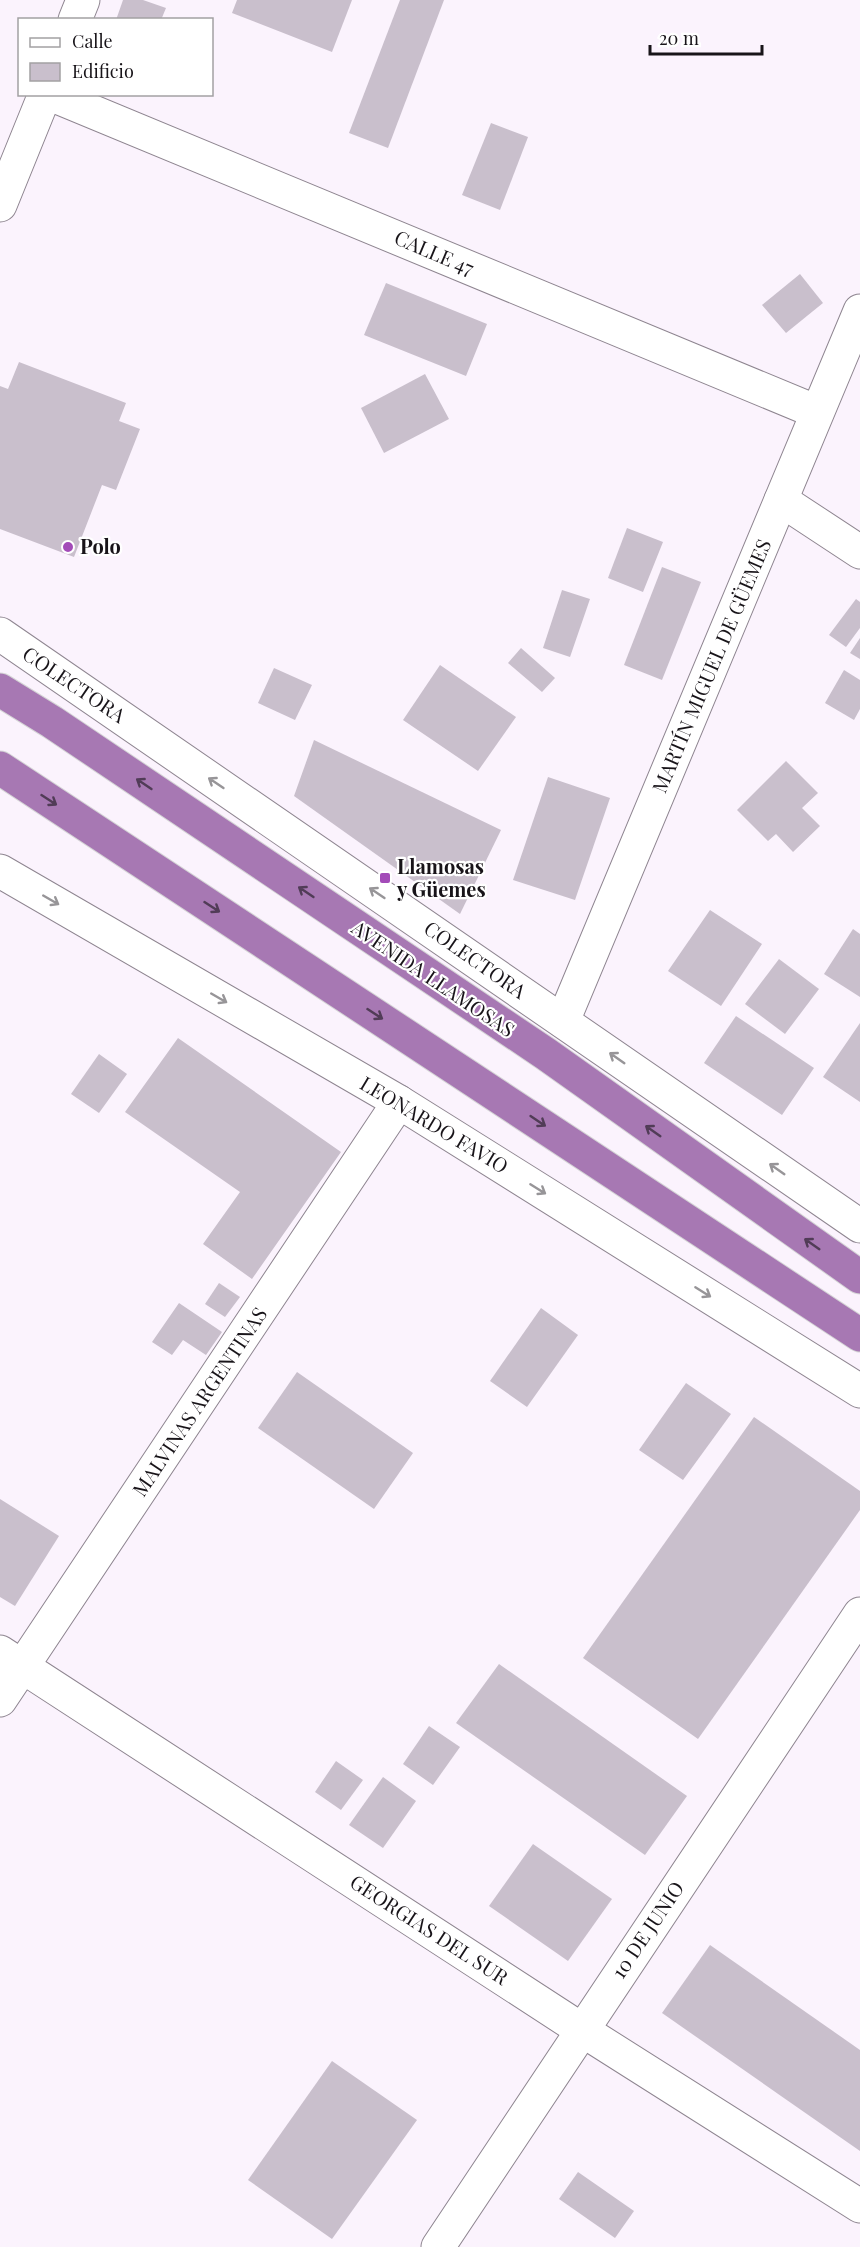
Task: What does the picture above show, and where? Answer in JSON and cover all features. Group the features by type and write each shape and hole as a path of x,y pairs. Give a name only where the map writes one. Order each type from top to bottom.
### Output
{"highway":[{"name":"AVENIDA LLAMOSAS","path":"0,690 82,742 546,1054 860,1277"},
{"path":"0,768 860,1335"}],"street":[{"path":"76,18 83,0"},
{"path":"0,204 44,96"},
{"name":"CALLE 47","path":"55,96 818,412"},
{"name":"MARTÍN MIGUEL DE GÜEMES","path":"563,1022 860,311"},
{"path":"781,500 860,552"},
{"name":"COLECTORA","path":"0,634 860,1226"},
{"name":"LEONARDO FAVIO","path":"0,871 399,1102 860,1391"},
{"name":"MALVINAS ARGENTINAS","path":"0,1701 12,1659 399,1102"},
{"name":"10 DE JUNIO","path":"438,2247 860,1614"},
{"name":"GEORGIAS DEL SUR","path":"12,1659 582,2030 860,2206"}],"building":[{"path":"123,0 143,0 166,8 162,18 117,18"},
{"path":"237,0 352,0 332,52 232,13"},
{"path":"400,0 444,0 388,148 349,133"},
{"path":"491,123 528,137 500,210 462,195"},
{"path":"800,274 823,303 786,333 762,305"},
{"path":"386,283 487,324 466,376 364,335"},
{"path":"19,362 126,403 119,421 140,429 116,490 102,485 74,557 0,529 0,386 8,389"},
{"path":"425,374 449,419 384,453 361,408"},
{"path":"627,528 663,542 643,592 608,578"},
{"path":"662,567 701,582 662,680 624,665"},
{"path":"562,590 590,599 570,657 543,648"},
{"path":"856,599 860,602 860,628 846,647 829,635"},
{"path":"860,638 860,659 850,653"},
{"path":"521,648 555,678 542,692 508,663"},
{"path":"440,665 516,717 478,771 403,720"},
{"path":"274,668 312,685 295,720 258,703"},
{"path":"844,670 860,680 860,709 854,720 825,703"},
{"path":"314,740 501,830 460,914 294,796"},
{"path":"786,761 818,793 802,808 820,826 793,852 776,834 768,841 737,810"},
{"path":"548,777 610,798 575,900 513,880"},
{"path":"710,910 762,944 721,1006 668,971"},
{"path":"853,929 860,934 860,997 824,974"},
{"path":"779,959 819,989 785,1034 745,1004"},
{"path":"736,1016 814,1068 782,1115 704,1063"},
{"path":"860,1023 860,1102 823,1077"},
{"path":"178,1038 341,1152 252,1279 203,1244 240,1192 125,1112"},
{"path":"99,1054 127,1074 99,1113 71,1094"},
{"path":"219,1283 240,1297 225,1317 205,1304"},
{"path":"179,1303 222,1332 206,1355 183,1340 172,1355 152,1342"},
{"path":"541,1308 578,1335 527,1407 490,1381"},
{"path":"297,1372 413,1453 374,1509 258,1428"},
{"path":"686,1383 731,1414 683,1480 639,1450"},
{"path":"754,1417 860,1491 860,1510 698,1739 583,1658"},
{"path":"0,1499 59,1536 15,1606 0,1597"},
{"path":"499,1664 687,1796 645,1855 456,1723"},
{"path":"429,1726 460,1747 433,1785 403,1764"},
{"path":"336,1761 363,1780 341,1810 315,1792"},
{"path":"383,1777 416,1801 383,1848 349,1825"},
{"path":"533,1844 612,1899 568,1961 489,1906"},
{"path":"710,1945 860,2050 860,2151 662,2013"},
{"path":"332,2061 417,2120 332,2239 248,2180"},
{"path":"578,2172 634,2211 615,2238 559,2199"}],"place":[{"name":"Polo","path":"68,547"},
{"name":"Llamosas y Güemes","path":"385,878"}]}
